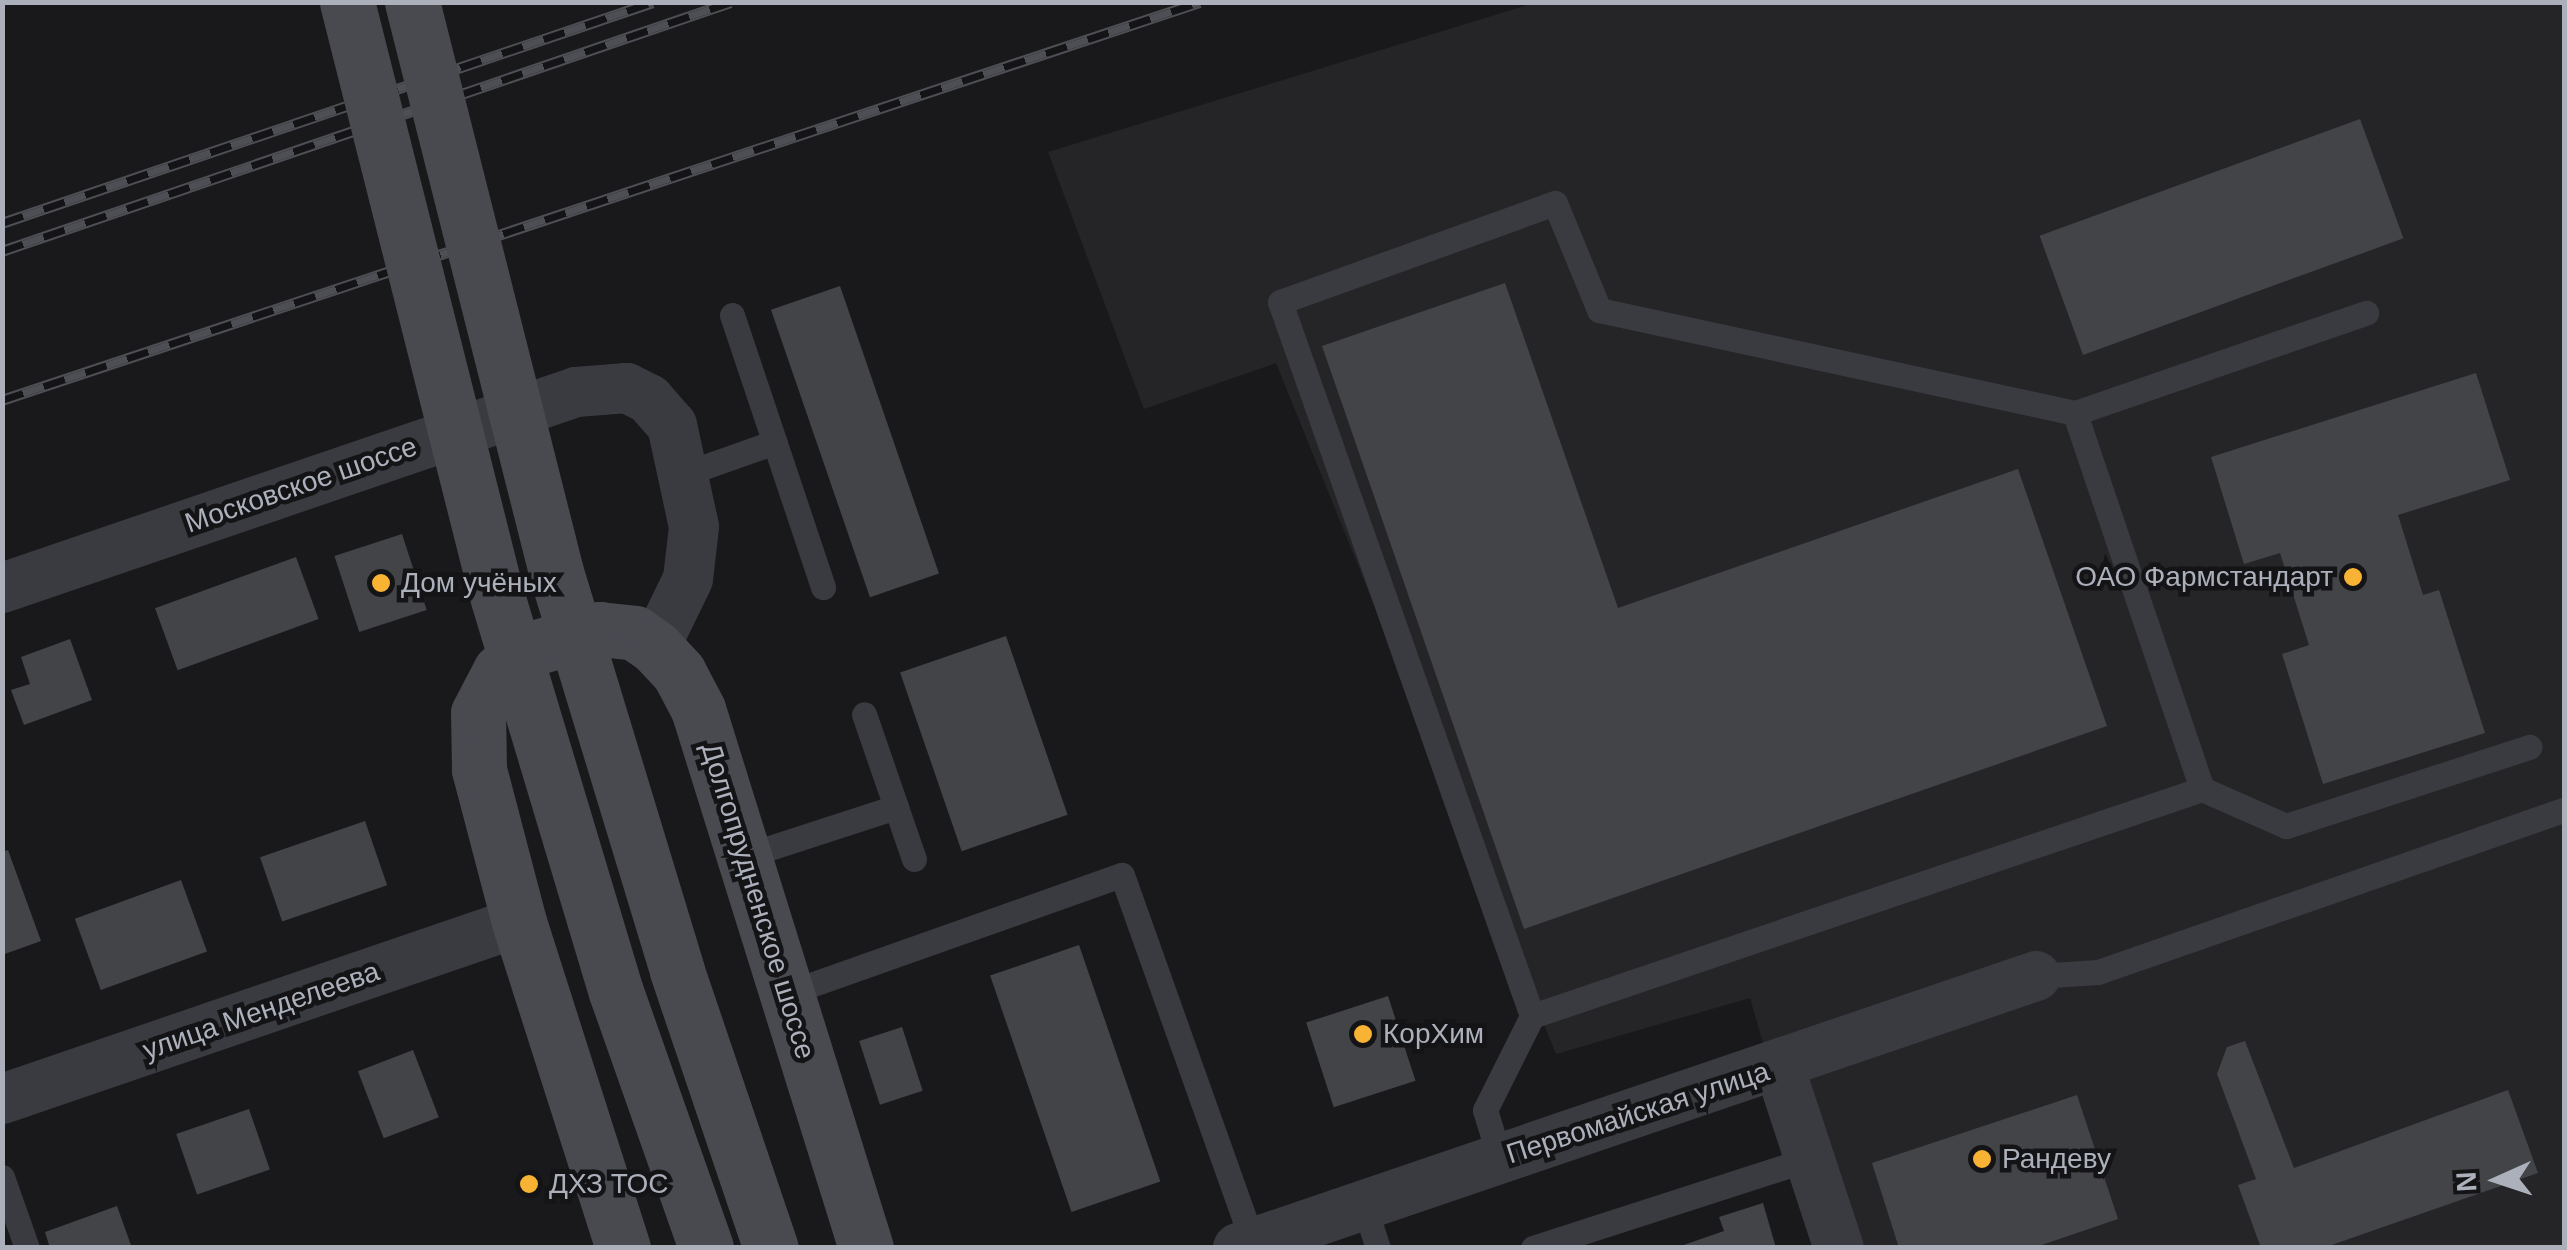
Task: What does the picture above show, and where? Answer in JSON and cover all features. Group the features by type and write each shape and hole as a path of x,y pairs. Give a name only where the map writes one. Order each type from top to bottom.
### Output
{"main road":[{"path":"347,2 495,589 616,992 706,1248"},
{"path":"412,2 551,553 677,970 771,1248"},
{"path":"623,1247 519,922 479,769 478,713 500,671 530,649 599,629 635,633 655,647"},
{"name":"Долгопрудненское шоссе","path":"655,647 679,672 698,709 867,1247"}],"street":[{"name":"Московское шоссе","path":"2,588 576,392 626,388 649,400 672,425 687,473"},
{"path":"655,647 688,579 694,527 687,473"},
{"name":"улица Менделеева","path":"2,1099 519,922"},
{"name":"Первомайская улица","path":"1246,1245 1371,1226 1500,1159 2036,976"},
{"path":"1779,1066 1839,1248"}],"lane":[{"path":"1532,1016 1280,302 1555,204 1599,310 2075,413 2366,313"},
{"path":"732,315 824,586"},
{"path":"2075,413 2202,789"},
{"path":"687,473 775,442"},
{"path":"864,714 914,858"},
{"path":"1500,1159 1486,1110 1532,1016 2202,789 2286,826 2528,747"},
{"path":"745,856 896,806"},
{"path":"2036,976 2098,972 2564,810"},
{"path":"788,993 1122,875 1246,1245"},
{"path":"1533,1248 1809,1159"},
{"path":"2,1177 26,1248"}],"shaded area":[{"path":"1534,3 2564,3 2564,1247 1822,1247 1750,998 1556,1054 1276,363 1144,409 1048,152"}],"building":[{"path":"2360,119 2403,238 2083,355 2040,236"},
{"path":"1505,283 1618,608 2018,469 2107,726 1524,929 1322,346"},
{"path":"840,286 939,573 870,597 771,310"},
{"name":"ОАО Фармстандарт","path":"2476,373 2510,480 2398,515 2423,595 2439,590 2485,733 2323,784 2282,654 2309,645 2280,553 2244,564 2211,457"},
{"name":"Дом учёных","path":"402,534 427,610 359,632 334,556"},
{"path":"296,557 319,619 178,670 155,608"},
{"path":"1006,636 1068,815 962,851 900,672"},
{"path":"70,639 92,700 24,725 11,690 30,684 21,657"},
{"path":"365,821 387,885 282,921 260,857"},
{"path":"8,850 41,941 2,955 2,852"},
{"path":"181,880 207,951 101,990 75,919"},
{"path":"1079,945 1160,1181 1072,1212 990,976"},
{"path":"1388,996 1416,1081 1334,1107 1306,1023"},
{"path":"902,1027 923,1091 880,1105 859,1041"},
{"path":"2245,1041 2294,1168 2508,1090 2538,1173 2323,1248 2261,1248 2238,1185 2256,1179 2217,1074 2227,1047"},
{"path":"413,1050 439,1117 384,1138 358,1071"},
{"path":"2077,1095 2118,1219 2033,1248 1899,1248 1872,1163"},
{"path":"249,1109 270,1170 197,1195 176,1134"},
{"path":"1763,1203 1776,1248 1675,1248 1724,1231 1719,1217"},
{"path":"117,1206 132,1248 50,1248 45,1232"}],"railway":[{"path":"2,223 653,2"},
{"path":"2,251 731,2"},
{"path":"2,400 1200,2"}],"place":[{"name":"ОАО Фармстандарт","path":"2353,577"},
{"name":"Дом учёных","path":"381,583"},
{"name":"КорХим","path":"1363,1034"},
{"name":"Рандеву","path":"1982,1159"},
{"name":"ДХЗ ТОС","path":"529,1184"}]}
